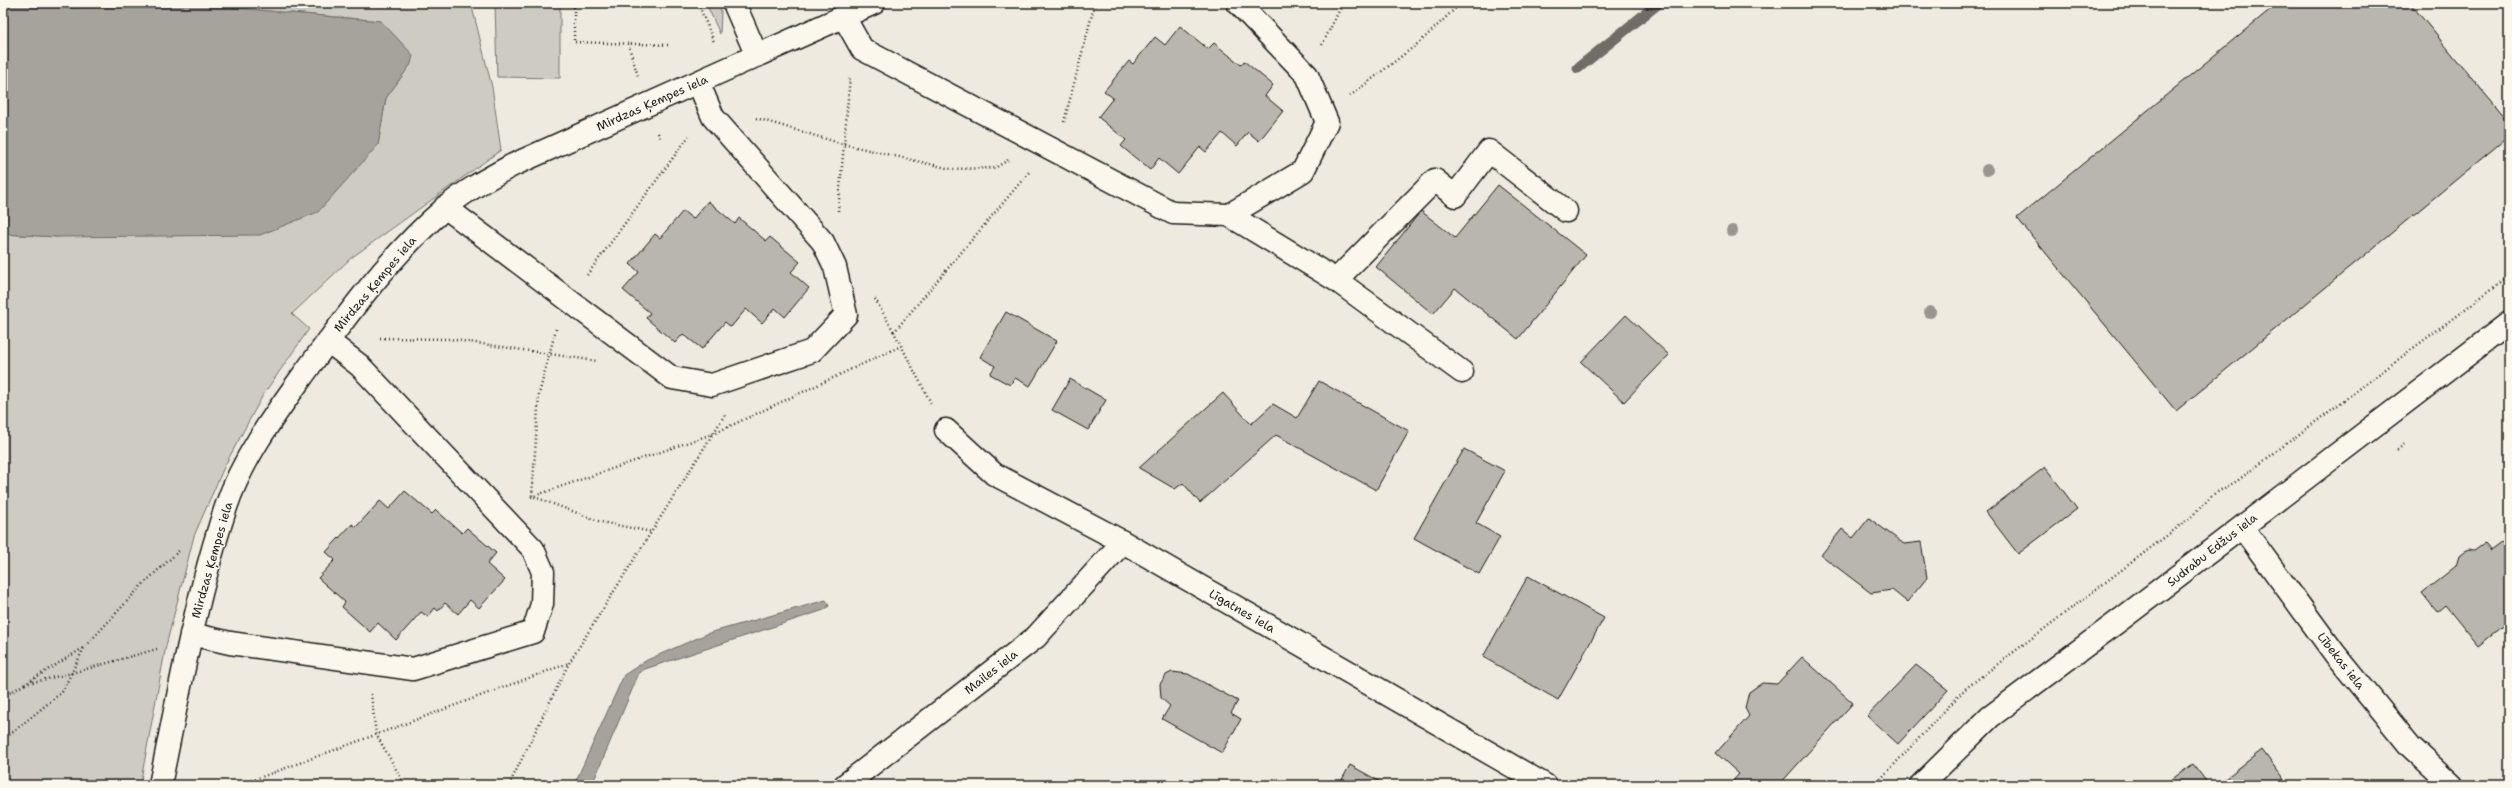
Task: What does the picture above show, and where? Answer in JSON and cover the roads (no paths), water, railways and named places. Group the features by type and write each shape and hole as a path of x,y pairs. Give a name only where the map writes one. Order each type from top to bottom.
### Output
{"street":[{"path":"734,3 757,56"},
{"name":"Mirdzas Ķempes iela","path":"160,785 191,634 230,498 250,456 278,409 328,341 384,270 445,207 486,180 532,156 874,3"},
{"path":"1229,214 1303,171 1327,122 1307,75 1238,3"},
{"path":"844,17 862,49 1049,149 1173,213 1229,214 1336,280 1462,372"},
{"path":"445,207 672,378 712,385 812,351 846,315 835,267 822,242 713,117 698,82"},
{"path":"1336,280 1435,180 1454,196 1489,151 1566,211"},
{"name":"Sudrabu Edžus iela","path":"1921,785 1990,716 2242,527 2509,323"},
{"path":"191,634 230,643 413,669 533,632 542,604 543,572 533,549 359,365 328,341"},
{"name":"Līgatnes iela","path":"946,430 994,474 1123,542 1545,785"},
{"name":"Lībekas iela","path":"2242,527 2335,654 2410,746 2452,785"},
{"name":"Mailes iela","path":"845,785 1036,637 1123,542"}],"waterway":[{"path":"1578,68 1659,3"}]}
